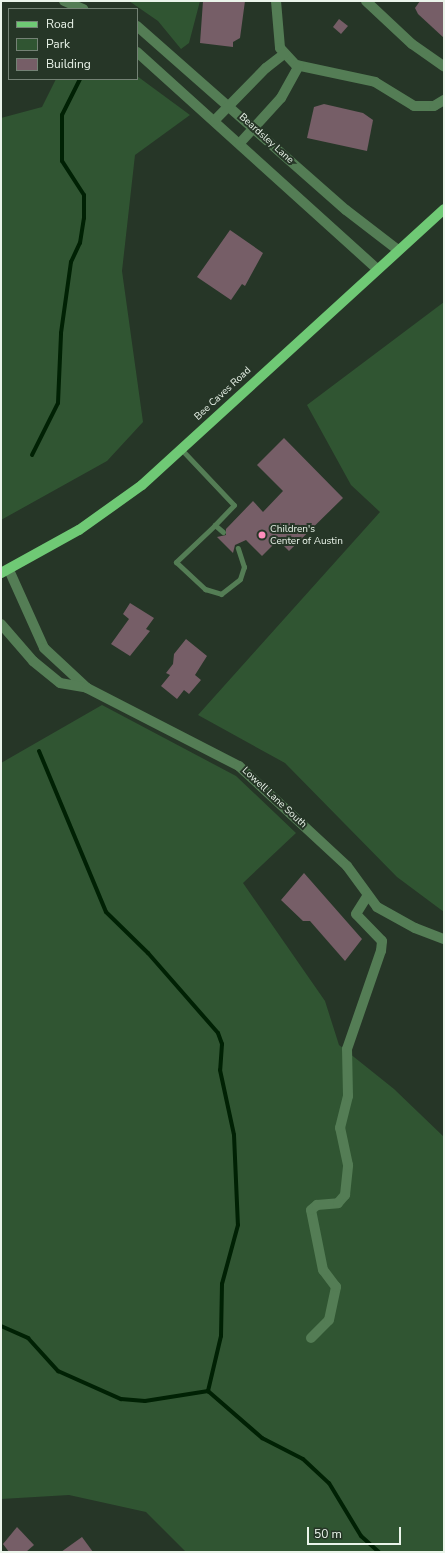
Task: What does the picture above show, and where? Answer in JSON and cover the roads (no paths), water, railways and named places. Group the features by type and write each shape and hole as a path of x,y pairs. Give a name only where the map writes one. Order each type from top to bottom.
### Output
{"main road":[{"name":"Bee Caves Road","path":"5,572 79,530 142,485 444,209"}],"street":[{"path":"64,1 82,8"},
{"path":"276,1 276,32 284,54 299,66 375,82 420,107 444,100"},
{"path":"366,1 412,44 444,66"},
{"name":"Beardsley Lane","path":"138,27 229,105 346,210 398,250"},
{"name":"Beardsley Lane","path":"138,53 215,120 377,269"},
{"path":"215,120 284,54"},
{"path":"240,143 281,98 299,66"},
{"name":"Lowell Lane South","path":"5,572 44,648 87,688 239,766 347,866 377,907 415,928 444,939"},
{"name":"Lowell Lane South","path":"1,624 33,661 60,683 87,688"},
{"path":"311,1338 329,1320 336,1288 323,1270 311,1210 317,1205 338,1203 345,1195 348,1165 340,1128 348,1096 347,1049 381,951 382,940 356,914 368,895"}],"lane":[{"path":"180,449 234,505 176,562 205,589 221,594 240,579 244,568 238,548"},
{"path":"215,525 223,532"}],"waterway":[{"path":"32,455 58,403 61,333 71,262 80,243 84,218 84,195 62,161 62,115 80,80"},
{"path":"39,751 106,912 148,953 218,1033 222,1044 220,1070 234,1135 238,1225 222,1284 221,1336 208,1391 262,1438 303,1459 329,1483 361,1536 379,1552"},
{"path":"1,1326 28,1338 58,1371 121,1399 145,1401 208,1391"}],"place":[{"name":"Children's Center of Austin","path":"262,535"}]}
